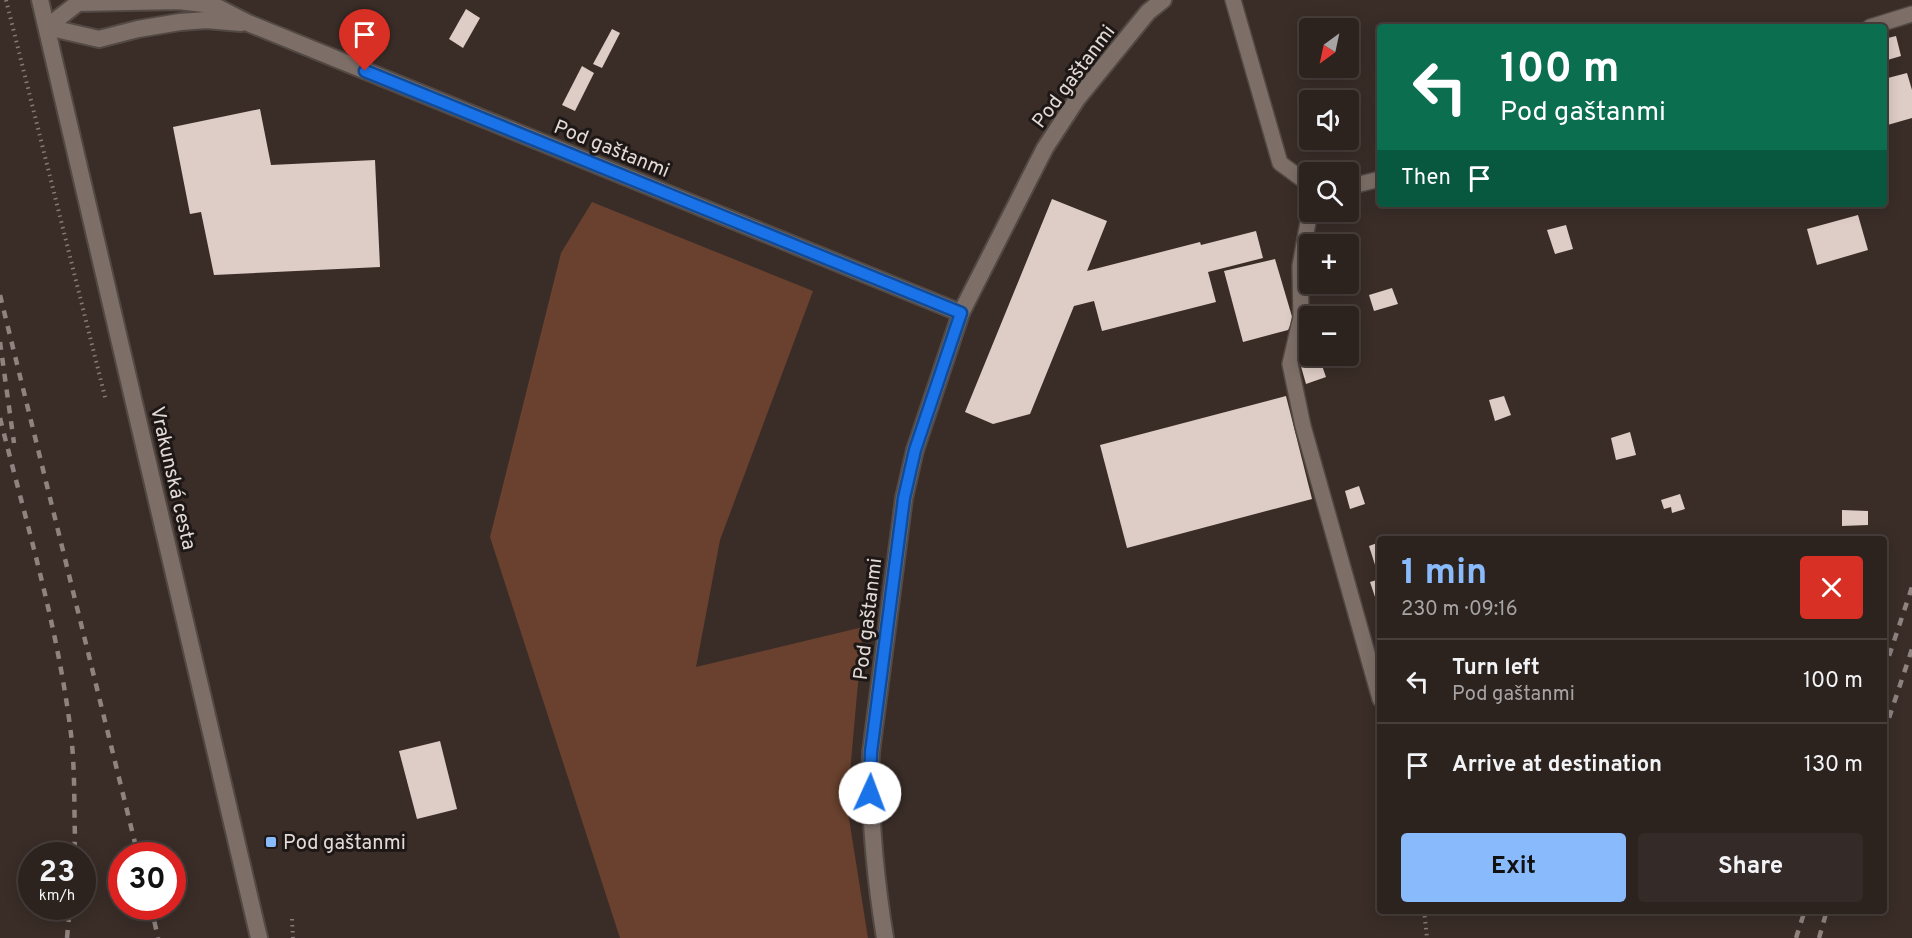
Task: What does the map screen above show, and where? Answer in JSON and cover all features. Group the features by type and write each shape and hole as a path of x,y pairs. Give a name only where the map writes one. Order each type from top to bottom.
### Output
{"street":[{"name":"Vrakunská cesta","path":"40,0 259,938"},
{"name":"Pod gaštanmi","path":"885,938 878,895 870,793 873,740 904,498 915,450 961,313 1045,148 1077,99 1148,12 1163,0"},
{"name":"Pod gaštanmi","path":"46,27 78,3 178,1 213,5 248,23 961,313"},
{"name":"Pod gaštanmi","path":"46,27 99,39 180,22 206,20 248,23"}],"lane":[{"path":"1233,0 1280,163 1299,177"},
{"path":"1880,24 1912,14"},
{"path":"1359,184 1377,180"},
{"path":"1308,222 1300,266 1301,317 1290,364 1303,426 1377,688"}],"path":[{"path":"1424,914 1427,938"},
{"path":"292,919 293,938"}],"shaded area":[{"path":"592,202 813,291 720,540 696,667 863,627 847,806 868,938 620,938 490,537 561,253"}],"building":[{"path":"466,9 480,18 463,48 449,39"},
{"path":"612,29 620,33 602,68 593,64"},
{"path":"1896,36 1901,56 1887,60 1887,38"},
{"path":"582,66 594,73 575,111 562,105"},
{"path":"1907,73 1912,90 1912,118 1887,125 1887,78"},
{"path":"260,109 271,165 375,160 380,267 214,275 201,212 190,214 173,127"},
{"path":"1052,199 1107,221 1087,271 1200,242 1201,245 1256,231 1263,258 1208,272 1216,302 1102,331 1094,301 1074,306 1030,414 993,424 965,412"},
{"path":"1858,215 1868,250 1817,265 1807,229"},
{"path":"1566,225 1573,249 1555,254 1547,230"},
{"path":"1275,259 1293,320 1288,330 1243,342 1224,271"},
{"path":"1392,288 1398,304 1374,311 1369,295"},
{"path":"1301,366 1322,366 1326,377 1306,384"},
{"path":"1286,396 1312,499 1127,548 1100,445"},
{"path":"1504,396 1511,415 1495,421 1489,400"},
{"path":"1630,432 1636,455 1616,460 1611,438"},
{"path":"1359,486 1365,504 1350,509 1345,491"},
{"path":"1680,494 1685,509 1672,513 1671,507 1664,509 1661,500"},
{"path":"1842,510 1868,511 1868,525 1842,526"},
{"path":"1377,543 1377,568 1376,568 1369,546"},
{"path":"1377,580 1377,600 1376,600 1370,582"},
{"path":"440,741 457,809 417,819 399,751"}],"railway":[{"path":"0,295 135,842"},
{"path":"0,342 14,443"},
{"path":"0,418 58,654 71,734 75,842"},
{"path":"1887,662 1912,587"},
{"path":"1887,724 1912,649"},
{"path":"1796,938 1804,914"},
{"path":"1819,938 1826,914"},
{"path":"67,938 69,920"},
{"path":"154,920 158,938"}],"place":[{"name":"Pod gaštanmi","path":"271,842"}],"route":[{"path":"365,71 961,313 915,450 904,498 871,752 870,793"}]}
